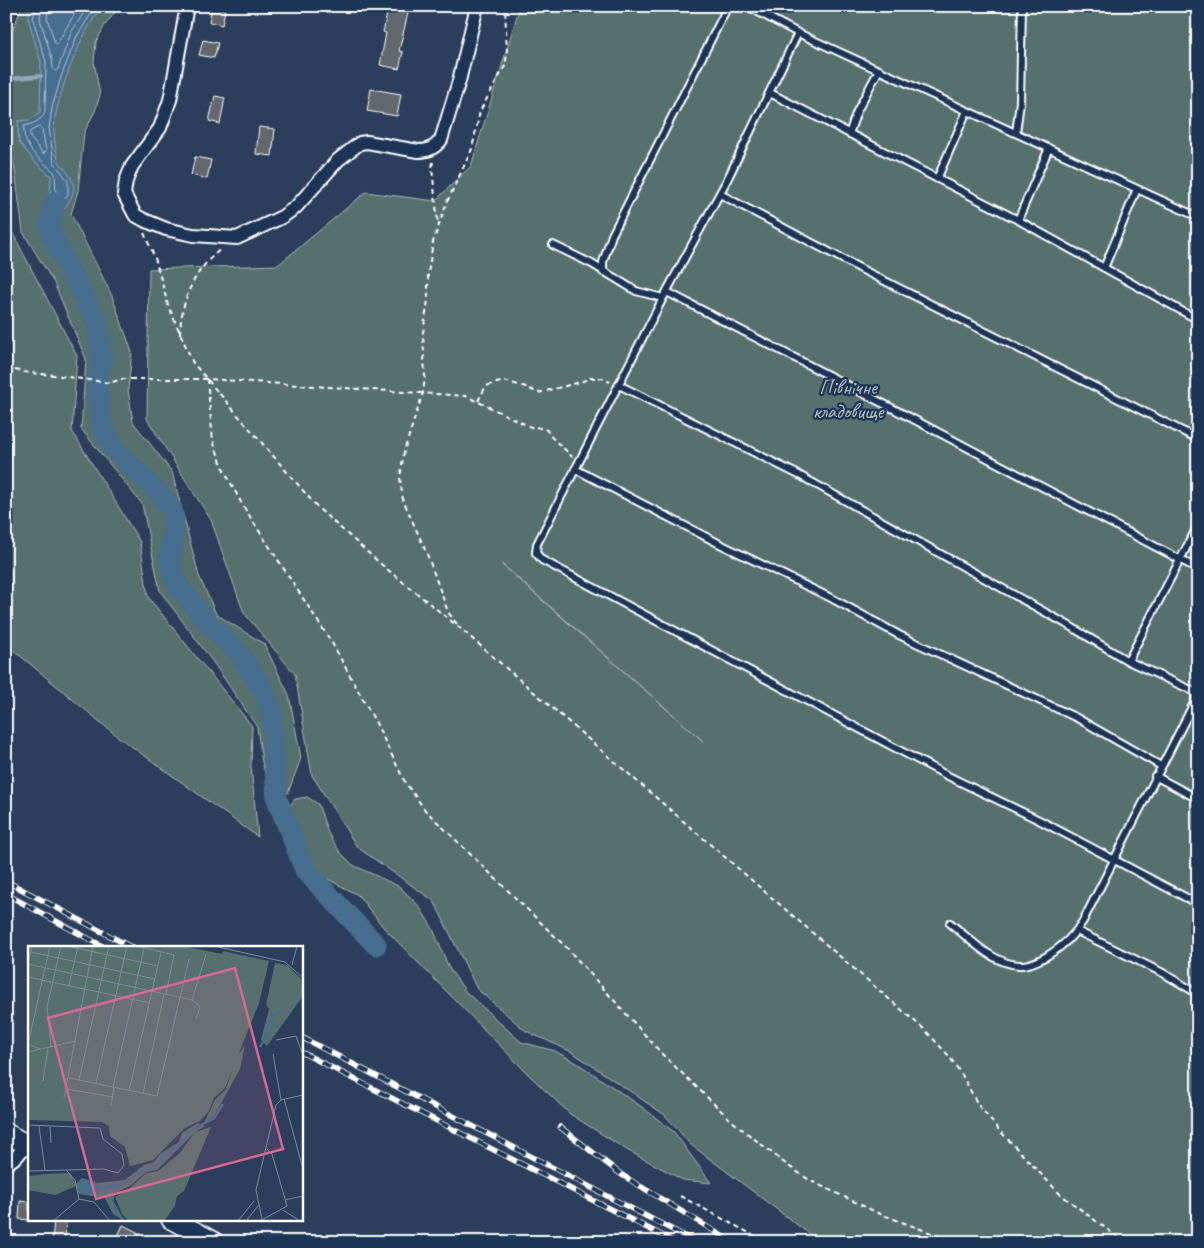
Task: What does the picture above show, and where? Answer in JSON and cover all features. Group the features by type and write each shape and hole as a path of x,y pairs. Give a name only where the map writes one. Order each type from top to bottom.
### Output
{"street":[{"path":"187,6 170,100 160,128 132,166 126,181 124,194 135,215 166,230 193,235 237,238 282,217 296,206 338,160 360,143 367,142 418,151 426,151 434,147 440,140 459,81 477,6"},
{"path":"6,1133 28,1145 6,1164"},
{"path":"173,1220 214,1242"}],"lane":[{"path":"604,272 603,262 612,235 728,6"},
{"path":"747,6 798,33 1198,217"},
{"path":"1016,133 1020,102 1022,6"},
{"path":"1187,6 1198,8"},
{"path":"798,33 720,194 665,295 537,544 536,553 542,560 948,776 1039,820 1198,904"},
{"path":"849,134 857,111 879,70"},
{"path":"770,92 1018,220 1197,318"},
{"path":"937,179 967,111"},
{"path":"1018,220 1049,148"},
{"path":"1104,268 1137,189"},
{"path":"720,194 874,276 1198,439"},
{"path":"553,245 592,264 636,291 665,295 809,364 1198,569"},
{"path":"619,385 799,475 1068,625 1128,661 1191,690 1198,696 1077,930 1056,950 1032,964 1023,966 1010,964 991,956 950,923"},
{"path":"575,469 720,544 833,599 900,635 1077,718 1161,766"},
{"path":"1128,661 1198,525"},
{"path":"1155,776 1198,799"},
{"path":"1077,930 1163,973 1198,994"}],"path":[{"path":"461,629 448,612 427,554 403,500 400,478 404,451 422,393 424,376 423,332 428,300 430,259 438,225 472,149 480,111 504,66 507,54 505,6"},
{"path":"434,147 432,168 438,225"},
{"path":"135,215 155,258 168,305 194,363 319,509 461,629 925,1030 948,1056 962,1075 978,1106 998,1129 1060,1194 1124,1242"},
{"path":"180,335 180,320 184,300 194,278 212,257 237,238"},
{"path":"6,368 29,373 110,383 121,379 207,379 466,396 532,428 536,427 547,430 551,439 560,444 575,461 575,469"},
{"path":"478,401 486,386 504,380 538,393 590,378 602,378 619,385"},
{"path":"207,379 213,441 224,470 243,506 332,643 376,723 405,782 425,810 568,949 663,1055 732,1121 787,1165 811,1181 878,1213 955,1242"},
{"path":"680,1196 766,1242"}],"green space":[{"path":"22,6 120,6 105,25 96,42 94,62 100,95 95,111 84,133 78,191 71,214 112,296 132,352 128,389 133,422 172,472 199,576 216,614 264,644 289,695 301,758 288,793 271,795 262,762 257,727 213,662 160,591 142,504 81,429 86,359 54,283 23,232 15,171 6,126 6,40 11,35"},
{"name":"Північне кладовище","path":"520,6 1198,6 1198,1242 820,1242 690,1144 665,1115 572,1052 526,1031 477,989 434,901 357,847 312,775 295,674 244,613 211,520 147,419 149,269 278,265 366,192 435,201 471,166","holes":["502,564 703,741 502,565"]},
{"path":"6,216 11,230 77,356 72,431 140,542 148,597 252,726 251,767 258,837 117,736 6,644"},
{"path":"307,797 318,804 328,833 340,852 353,865 400,887 419,906 433,929 449,968 466,992 521,1042 555,1051 577,1063 642,1107 674,1132 711,1183 683,1180 627,1150 570,1114 384,928 358,895 318,874 290,823 286,810 295,799"}],"water":[{"path":"31,6 103,6 87,30 71,64 59,100 54,129 55,144 58,159 74,186 72,195 64,209 50,198 51,176 34,161 19,142 18,121 30,120 40,112 41,62 28,18"}],"building":[{"path":"212,7 225,10 222,25 209,22"},
{"path":"388,9 408,13 399,51 403,52 399,69 380,65 386,33 383,32"},
{"path":"203,40 218,43 214,58 199,55"},
{"path":"371,89 401,94 397,116 367,111"},
{"path":"215,96 225,98 220,124 209,121"},
{"path":"259,127 275,129 272,156 256,154"},
{"path":"195,157 211,160 207,179 191,175"},
{"path":"20,1201 28,1202 28,1220 19,1219"},
{"path":"54,1220 66,1220 65,1242 52,1242"},
{"path":"123,1225 143,1235 140,1242 115,1242"}],"waterway":[{"path":"6,79 41,76"},
{"path":"55,202 50,222 51,234 97,323 102,359 97,384 101,422 113,448 154,488 172,509 174,521 170,557 173,575 179,587 207,622 238,652 263,689 271,709 277,799 305,870 376,945"}],"railway":[{"path":"6,881 129,946"},
{"path":"6,894 102,946"},
{"path":"302,1038 696,1242"},
{"path":"302,1053 675,1242"},
{"path":"560,1127 622,1175 732,1242"}]}
